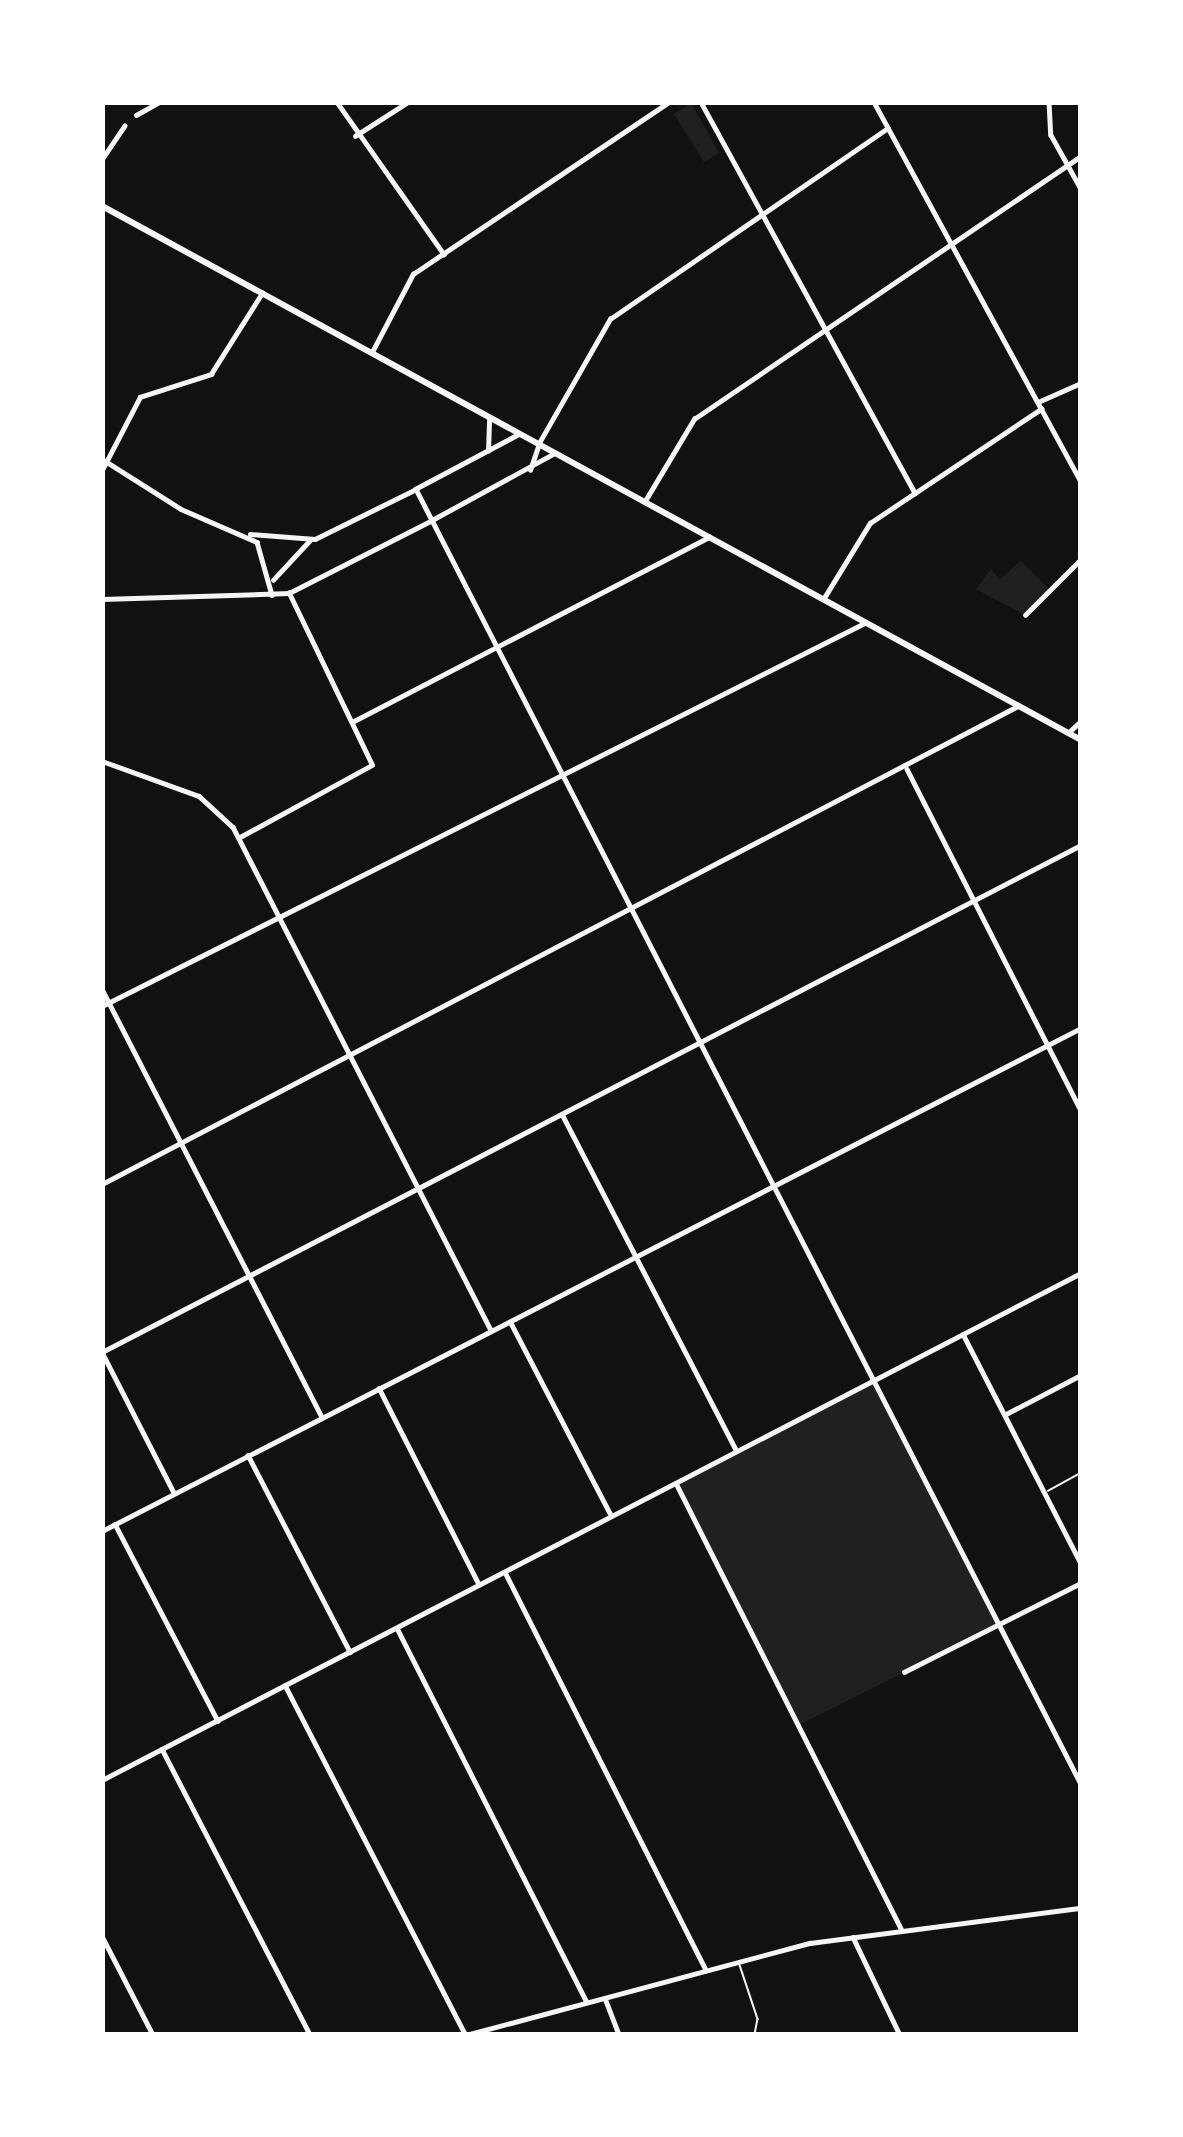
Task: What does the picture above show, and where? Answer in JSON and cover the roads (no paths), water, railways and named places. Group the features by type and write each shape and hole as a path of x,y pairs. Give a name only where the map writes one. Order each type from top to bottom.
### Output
{"main road":[{"path":"102,206 1081,740"}],"street":[{"path":"136,115 159,102"},
{"path":"337,102 355,136 444,254"},
{"path":"355,136 408,102"},
{"path":"371,353 413,274 669,102"},
{"path":"701,102 915,493"},
{"path":"874,102 1081,481"},
{"path":"1049,102 1048,126 1081,189"},
{"path":"102,159 124,126"},
{"path":"530,470 539,444 610,319 889,128"},
{"path":"644,502 694,419 1081,156"},
{"path":"102,470 140,397 211,374 262,293"},
{"path":"824,599 865,529 1081,382"},
{"path":"488,451 489,418"},
{"path":"272,581 310,540 520,434"},
{"path":"102,599 290,593 555,453"},
{"path":"105,460 169,502 244,535 310,540"},
{"path":"416,488 1081,1784"},
{"path":"244,535 266,556 272,595"},
{"path":"354,721 710,537"},
{"path":"1025,615 1081,559"},
{"path":"239,837 367,770 372,756 290,593"},
{"path":"105,1004 278,914 565,778 865,623"},
{"path":"102,1184 907,769 1018,706"},
{"path":"1068,733 1081,721"},
{"path":"102,761 206,799 239,837 491,1330"},
{"path":"907,769 1081,1110"},
{"path":"174,1493 102,1352 1081,845"},
{"path":"102,989 105,1004 322,1417"},
{"path":"102,1531 1081,1028"},
{"path":"562,1112 736,1450"},
{"path":"102,1780 1081,1274"},
{"path":"510,1320 610,1515"},
{"path":"962,1334 1081,1564"},
{"path":"1005,1415 1081,1375"},
{"path":"379,1388 479,1585"},
{"path":"248,1455 350,1652"},
{"path":"676,1482 901,1928"},
{"path":"116,1524 218,1720"},
{"path":"505,1571 706,1970"},
{"path":"904,1672 1081,1583"},
{"path":"398,1628 587,2002"},
{"path":"285,1685 466,2035 740,1961 853,1936 1081,1908"},
{"path":"161,1749 310,2035"},
{"path":"102,1936 153,2035"},
{"path":"853,1936 900,2035"},
{"path":"605,1998 619,2035"}],"lane":[{"path":"1044,1493 1081,1473"},
{"path":"740,1961 758,2019 755,2035"}]}
